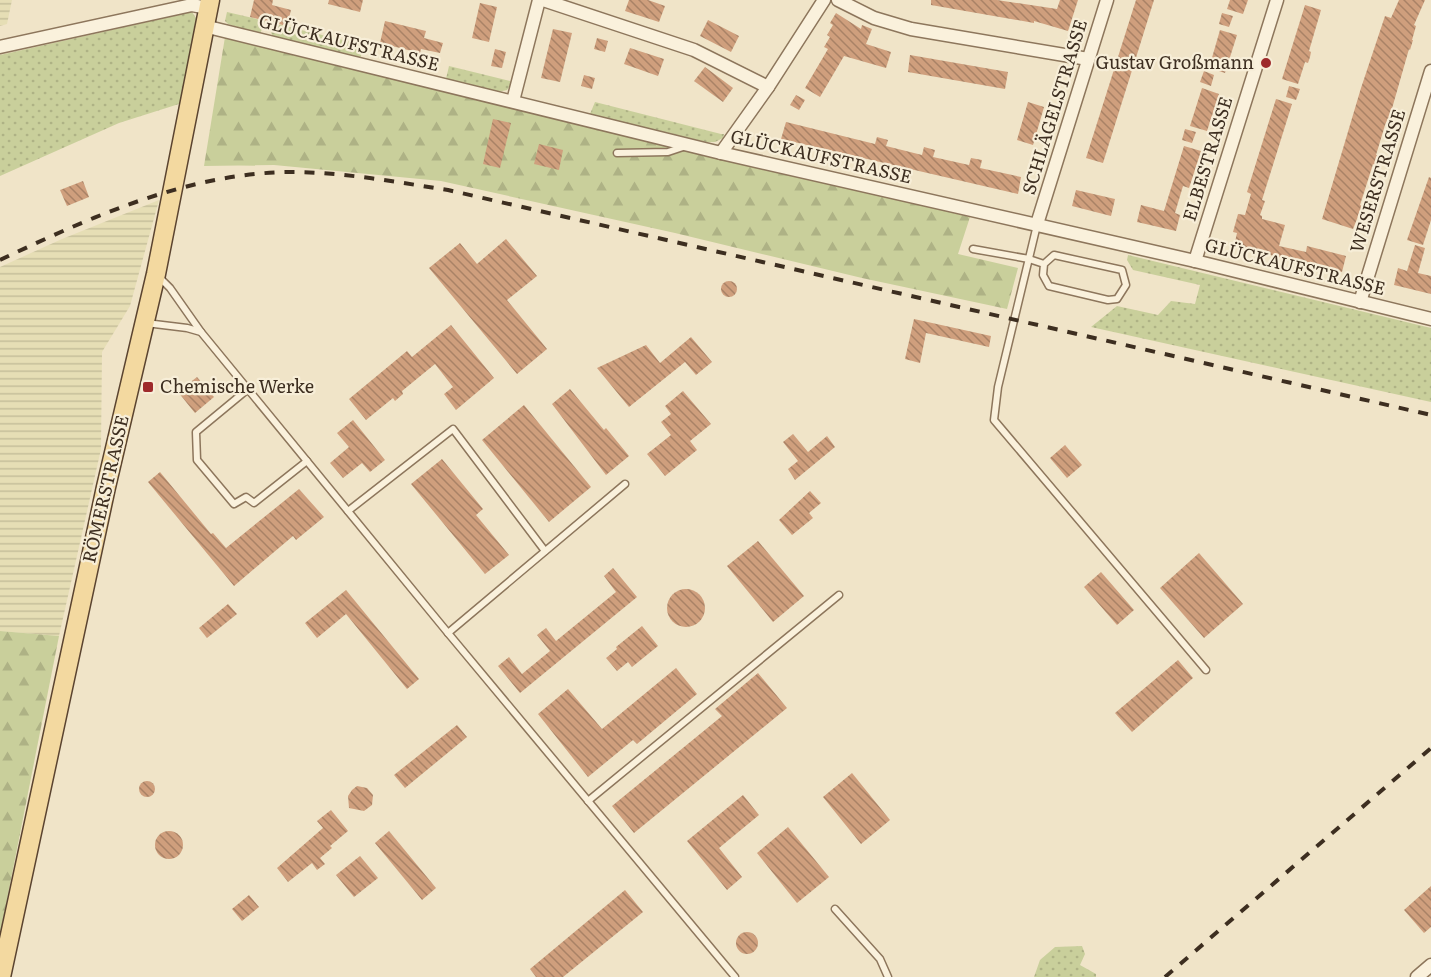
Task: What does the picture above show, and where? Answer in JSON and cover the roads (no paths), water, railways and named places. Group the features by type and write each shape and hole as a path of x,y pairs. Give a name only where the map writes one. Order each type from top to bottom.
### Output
{"main road":[{"name":"RÖMERSTRASSE","path":"1,977 106,487 156,274 207,11"}],"street":[{"path":"513,101 541,0 694,50 768,87"},
{"path":"721,153 768,87 824,0"},
{"path":"838,0 874,18 911,29 1088,59"},
{"name":"SCHLÄGELSTRASSE","path":"1037,224 1107,0"},
{"name":"ELBESTRASSE","path":"1195,261 1277,0"},
{"name":"GLÜCKAUFSTRASSE","path":"0,47 192,5 513,101 721,153 1037,224 1431,319"},
{"name":"WESERSTRASSE","path":"1360,302 1431,70"},
{"path":"1418,977 1431,965"}],"lane":[{"path":"617,153 668,152 689,145"},
{"path":"1037,224 998,387 994,420 1206,670"},
{"path":"973,249 1044,264"},
{"path":"1054,255 1122,270 1126,285 1117,299 1108,300 1049,286 1043,275 1044,264 1054,255"},
{"path":"156,274 170,288 201,332 448,633 735,977"},
{"path":"144,322 201,332"},
{"path":"248,389 196,432 197,460 234,504 246,497 254,503 307,461"},
{"path":"348,511 453,429 545,551"},
{"path":"448,633 625,484"},
{"path":"588,801 839,594"},
{"path":"835,909 880,959 888,977"}],"railway":[{"path":"0,260 69,228 141,200 214,180 252,174 290,172 350,176 448,190 1431,415"},
{"path":"1165,977 1431,748"}],"place":[{"name":"Gustav Großmann","path":"1266,63"},
{"name":"Chemische Werke","path":"148,387"}]}
